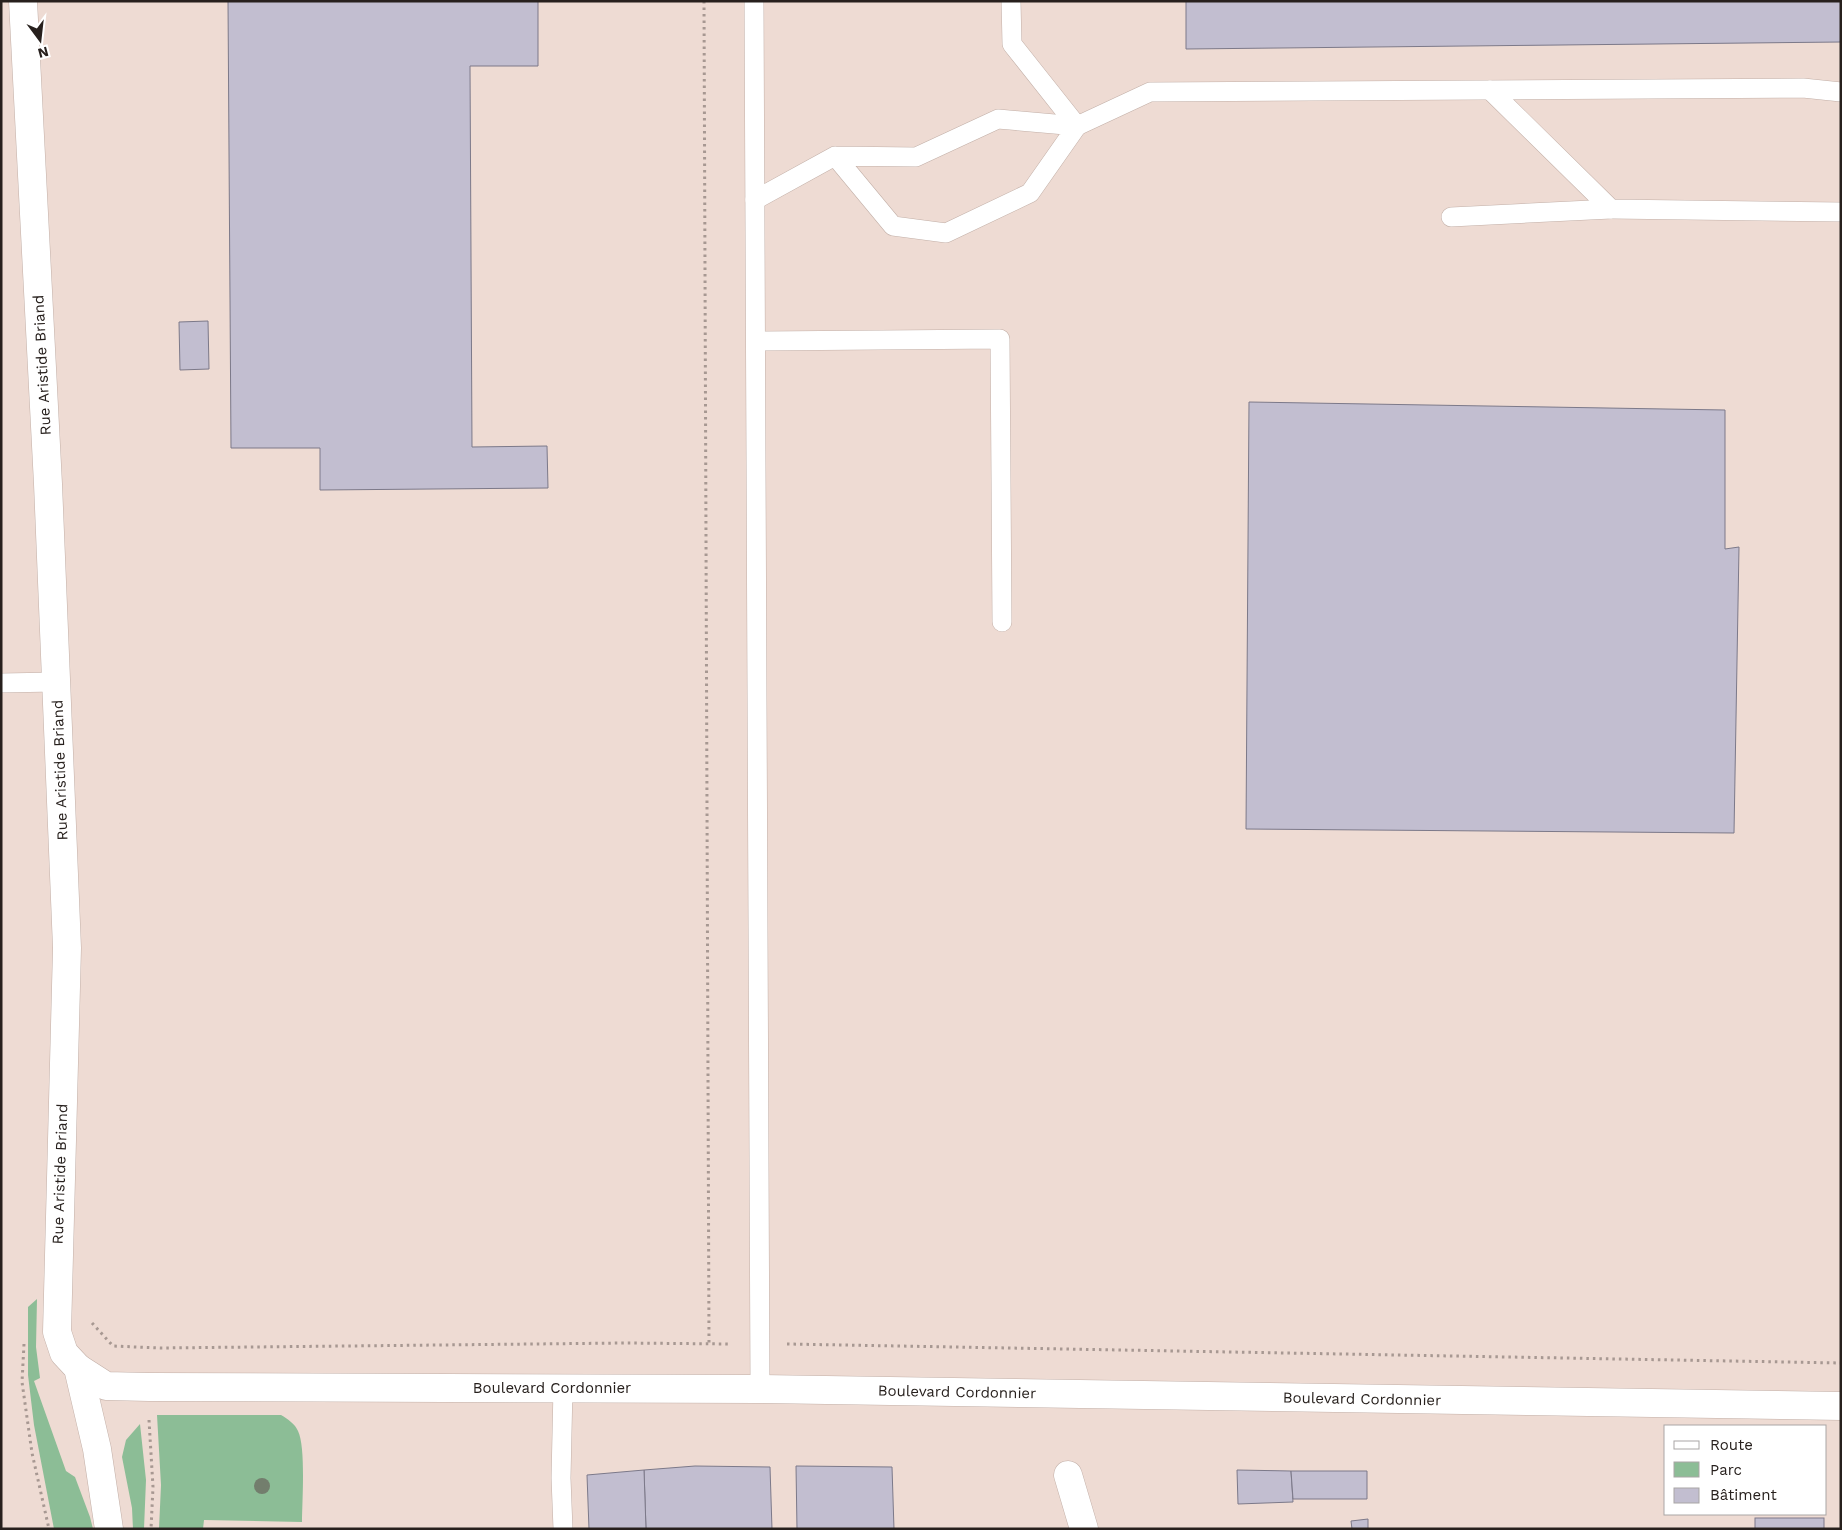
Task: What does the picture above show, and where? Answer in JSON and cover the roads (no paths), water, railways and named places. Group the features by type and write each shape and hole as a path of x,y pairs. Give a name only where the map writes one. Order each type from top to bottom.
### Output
{"street":[{"name":"Rue Aristide Briand","path":"23,1 48,484 67,948 57,1332 64,1353 78,1368 97,1449 109,1529"},
{"name":"Boulevard Cordonnier","path":"78,1368 106,1386 760,1389 1841,1406"},
{"path":"1068,1475 1084,1529"}],"lane":[{"path":"754,1 760,1389"},
{"path":"1011,1 1012,44 1076,126"},
{"path":"755,200 835,156 916,157 998,119 1076,126 1150,92 1803,88 1841,92"},
{"path":"1490,90 1611,209"},
{"path":"835,156 893,226 946,233 1030,193 1076,126"},
{"path":"1451,217 1611,209 1841,212"},
{"path":"756,341 1000,339 1002,622"},
{"path":"1,683 56,682"},
{"path":"563,1388 563,1529"}]}
